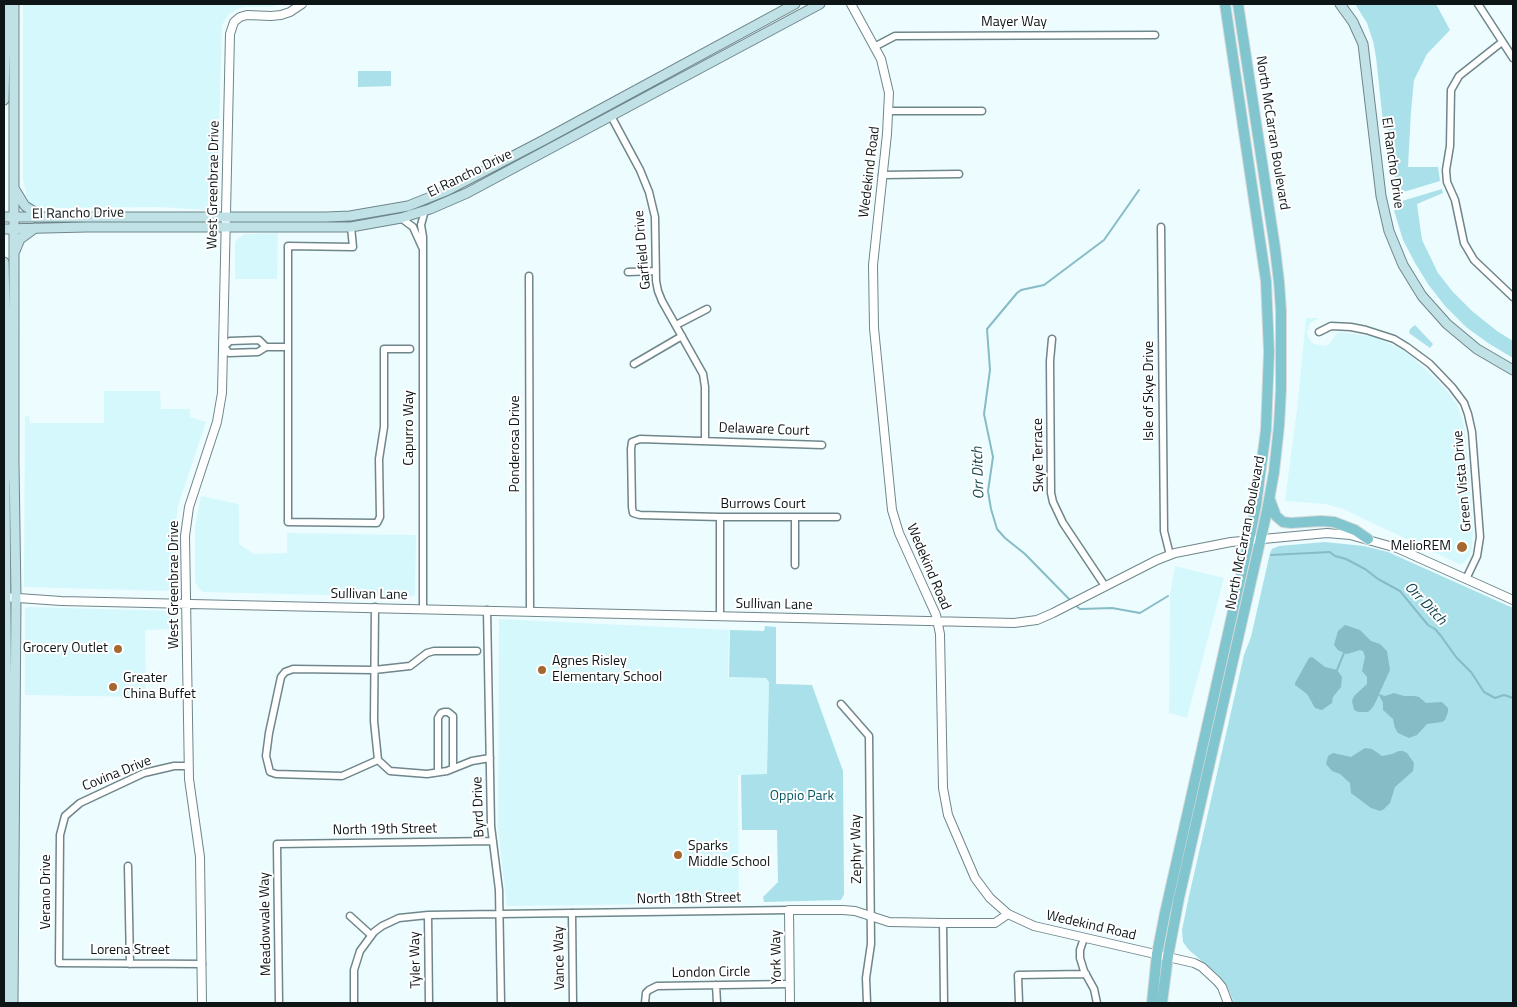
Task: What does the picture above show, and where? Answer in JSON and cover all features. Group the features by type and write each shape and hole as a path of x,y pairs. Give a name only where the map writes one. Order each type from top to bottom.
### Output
{"main road":[{"path":"4,100 6,4"},
{"path":"14,4 13,188 16,597 14,1003"},
{"name":"El Rancho Drive","path":"4,217 350,216 408,206 448,190 483,172 795,4"},
{"name":"El Rancho Drive","path":"4,228 351,228 401,218 467,193 820,4"},
{"name":"North McCarran Boulevard","path":"1152,1003 1157,954 1184,824 1256,506 1266,430 1269,352 1268,304 1263,256 1225,4"},
{"name":"North McCarran Boulevard","path":"1162,1003 1168,956 1180,898 1261,539 1274,472 1282,389 1281,311 1275,248 1238,4"},
{"path":"1241,19 1242,4"},
{"name":"El Rancho Drive","path":"1340,4 1353,22 1362,44 1381,196 1389,231 1403,265 1422,296 1447,324 1477,349 1513,370"},
{"path":"13,188 25,206 41,216"},
{"path":"384,222 388,217 404,211 408,206"},
{"path":"14,254 20,239 35,228"},
{"path":"4,262 6,406 4,597 6,753 5,1003"},
{"path":"1269,497 1276,516 1283,522 1334,522 1355,530 1368,539"}],"street":[{"name":"West Greenbrae Drive","path":"202,1003 200,857 188,766 186,521 193,492 220,409 224,347 230,34 234,22 247,15 281,15 290,12 302,4"},
{"name":"Wedekind Road","path":"851,4 876,46 885,69 889,92 889,112 873,265 873,311 878,379 892,510 899,533 938,621 940,634 942,762 948,815 975,878 990,898 1008,914 1034,926 1184,960 1202,968 1222,988 1228,1003"},
{"path":"1478,4 1513,58"},
{"name":"Mayer Way","path":"876,46 895,36 1155,35"},
{"path":"1502,42 1459,76 1451,90 1450,146 1446,170 1447,182 1455,200 1464,243 1474,260 1513,297"},
{"path":"889,112 982,110"},
{"name":"Garfield Drive","path":"611,116 640,170 649,192 655,222 658,291 703,374 705,387 705,440"},
{"path":"882,176 958,174"},
{"name":"Capurro Way","path":"423,608 423,237 421,225 425,210"},
{"name":"Capurro Way","path":"401,218 413,227 422,247"},
{"name":"Isle of Skye Drive","path":"1161,227 1164,532 1170,555"},
{"path":"351,228 353,247 288,246 288,522 377,523 380,517 379,459 384,427 384,350 410,350"},
{"path":"628,272 656,271"},
{"name":"Ponderosa Drive","path":"529,276 530,611"},
{"path":"676,325 707,309"},
{"name":"Green Vista Drive","path":"1320,332 1331,326 1351,327 1394,339 1430,364 1464,403 1472,432 1480,537 1477,556 1466,579"},
{"path":"634,364 682,336"},
{"name":"Skye Terrace","path":"1052,339 1050,361 1051,493 1063,523 1105,586"},
{"path":"266,346 258,352 229,353 224,347 230,341 259,340 266,346 288,347"},
{"name":"Delaware Court","path":"689,516 640,515 633,513 632,442 640,439 705,440 822,445"},
{"name":"Burrows Court","path":"689,516 720,518 837,517"},
{"path":"720,518 720,616"},
{"path":"795,518 795,565"},
{"name":"Sullivan Lane","path":"4,597 61,601 1026,622 1053,613 1170,555 1208,545 1327,533 1368,539 1407,552 1513,600"},
{"path":"375,608 374,721 378,760 390,771 427,774 453,768 467,762 490,758"},
{"name":"Byrd Drive","path":"488,610 490,758 493,841 499,890 501,1003"},
{"path":"378,760 342,776 276,774 270,772 266,756 269,733 281,677 285,672 293,669 374,670 410,666 427,653 434,651 477,651"},
{"name":"Zephyr Way","path":"841,704 868,736 871,944 866,978 867,1003"},
{"path":"438,772 438,718 444,712 448,712 452,716 453,768"},
{"name":"Covina Drive","path":"64,822 65,816 80,803 144,774 174,766 188,766"},
{"name":"Verano Drive","path":"59,963 60,835 64,822"},
{"name":"North 19th Street","path":"277,844 493,841"},
{"name":"Meadowvale Way","path":"277,844 279,1003"},
{"path":"128,866 130,964"},
{"name":"York Way","path":"789,910 790,1003"},
{"name":"North 18th Street","path":"371,935 382,926 399,918 428,916 843,910 889,922 995,923 1008,914"},
{"name":"Vance Way","path":"572,913 573,1003"},
{"path":"350,916 371,935 364,943 356,960 354,1003"},
{"name":"Tyler Way","path":"428,916 429,1003"},
{"path":"943,923 944,1003"},
{"path":"1084,938 1080,950 1080,958 1094,989 1097,1003"},
{"name":"Lorena Street","path":"59,963 202,964"},
{"path":"1019,1003 1018,975 1086,974"},
{"name":"London Circle","path":"645,1003 646,993 653,987 790,984"},
{"path":"716,985 717,1003"}],"shaded area":[{"path":"23,4 285,4 237,9 228,15 222,25 217,197 216,204 213,207 207,210 160,207 43,208 36,207 29,202 23,179"},
{"path":"278,233 277,279 235,279 235,244 237,239 245,234"},
{"path":"1306,318 1319,318 1310,323 1307,332 1309,339 1314,344 1326,346 1340,332 1374,337 1399,348 1411,356 1438,381 1457,405 1465,430 1473,530 1470,555 1463,564 1459,564 1343,509 1325,504 1285,501"},
{"path":"104,391 160,391 161,409 190,409 190,417 206,422 178,506 175,530 175,581 171,589 166,591 26,587 24,586 25,416 29,416 30,423 104,423"},
{"path":"201,496 238,504 239,544 254,554 287,553 287,533 416,535 415,595 410,597 203,592 195,582 195,527"},
{"path":"1175,566 1224,578 1187,718 1169,713 1170,594"},
{"path":"28,607 173,611 177,613 179,629 145,630 146,697 25,695 25,609"},
{"path":"499,619 729,630 728,677 766,678 769,682 767,775 738,775 739,903 507,906 498,829"},
{"path":"1345,625 1360,630 1371,641 1380,644 1387,651 1390,670 1379,694 1385,696 1394,693 1414,696 1419,697 1426,703 1442,702 1448,708 1445,720 1427,724 1417,735 1409,738 1398,733 1393,719 1383,710 1383,703 1379,695 1368,712 1354,710 1352,701 1354,696 1367,684 1367,677 1362,671 1365,657 1363,651 1360,650 1347,654 1338,650 1334,645 1338,631"},
{"path":"1312,657 1325,667 1337,670 1342,677 1341,687 1333,697 1332,703 1322,710 1315,708 1307,694 1295,685 1309,658"},
{"path":"1365,748 1372,749 1382,756 1403,751 1407,753 1414,763 1413,771 1395,787 1390,803 1380,811 1371,808 1351,793 1350,783 1340,774 1332,771 1326,764 1328,756 1333,753 1351,757"}],"green space":[{"path":"1355,4 1436,4 1450,30 1427,54 1414,80 1411,111 1408,167 1438,167 1440,181 1397,194 1389,131 1383,122 1373,41 1367,23"},
{"path":"358,71 391,71 391,86 358,87"},
{"path":"1442,189 1443,193 1417,204 1422,240 1438,273 1453,292 1472,311 1513,341 1513,358 1466,327 1445,306 1428,284 1403,240 1392,204"},
{"path":"1415,325 1433,344 1430,348 1409,333 1410,329"},
{"path":"1325,542 1364,546 1388,552 1513,608 1513,1003 1234,1003 1227,986 1218,975 1189,950 1183,942 1182,930 1189,896 1244,655 1251,637 1270,553 1272,549 1279,546"},
{"name":"Oppio Park","path":"765,626 776,627 776,684 812,685 843,771 844,894 841,900 764,902 763,897 778,882 777,830 742,830 741,775 767,774 769,682 766,678 729,677 730,630 764,631"}],"waterway":[{"name":"Orr Ditch","path":"1071,601 1025,554 997,529 988,491 993,457 984,414 990,370 987,329 1017,293 1021,290 1044,285 1104,240 1139,190"},
{"name":"Orr Ditch","path":"1271,555 1330,552 1365,569 1378,579 1400,591 1471,672 1484,692 1495,698 1504,695 1513,698"},
{"name":"Orr Ditch","path":"1074,604 1080,609 1112,608 1140,613 1168,596"},
{"path":"1337,670 1344,653"}],"place":[{"name":"MelioREM","path":"1462,547"},
{"name":"Grocery Outlet","path":"118,649"},
{"name":"Agnes Risley Elementary School","path":"542,670"},
{"name":"Greater China Buffet","path":"113,687"},
{"name":"Sparks Middle School","path":"678,855"}]}
